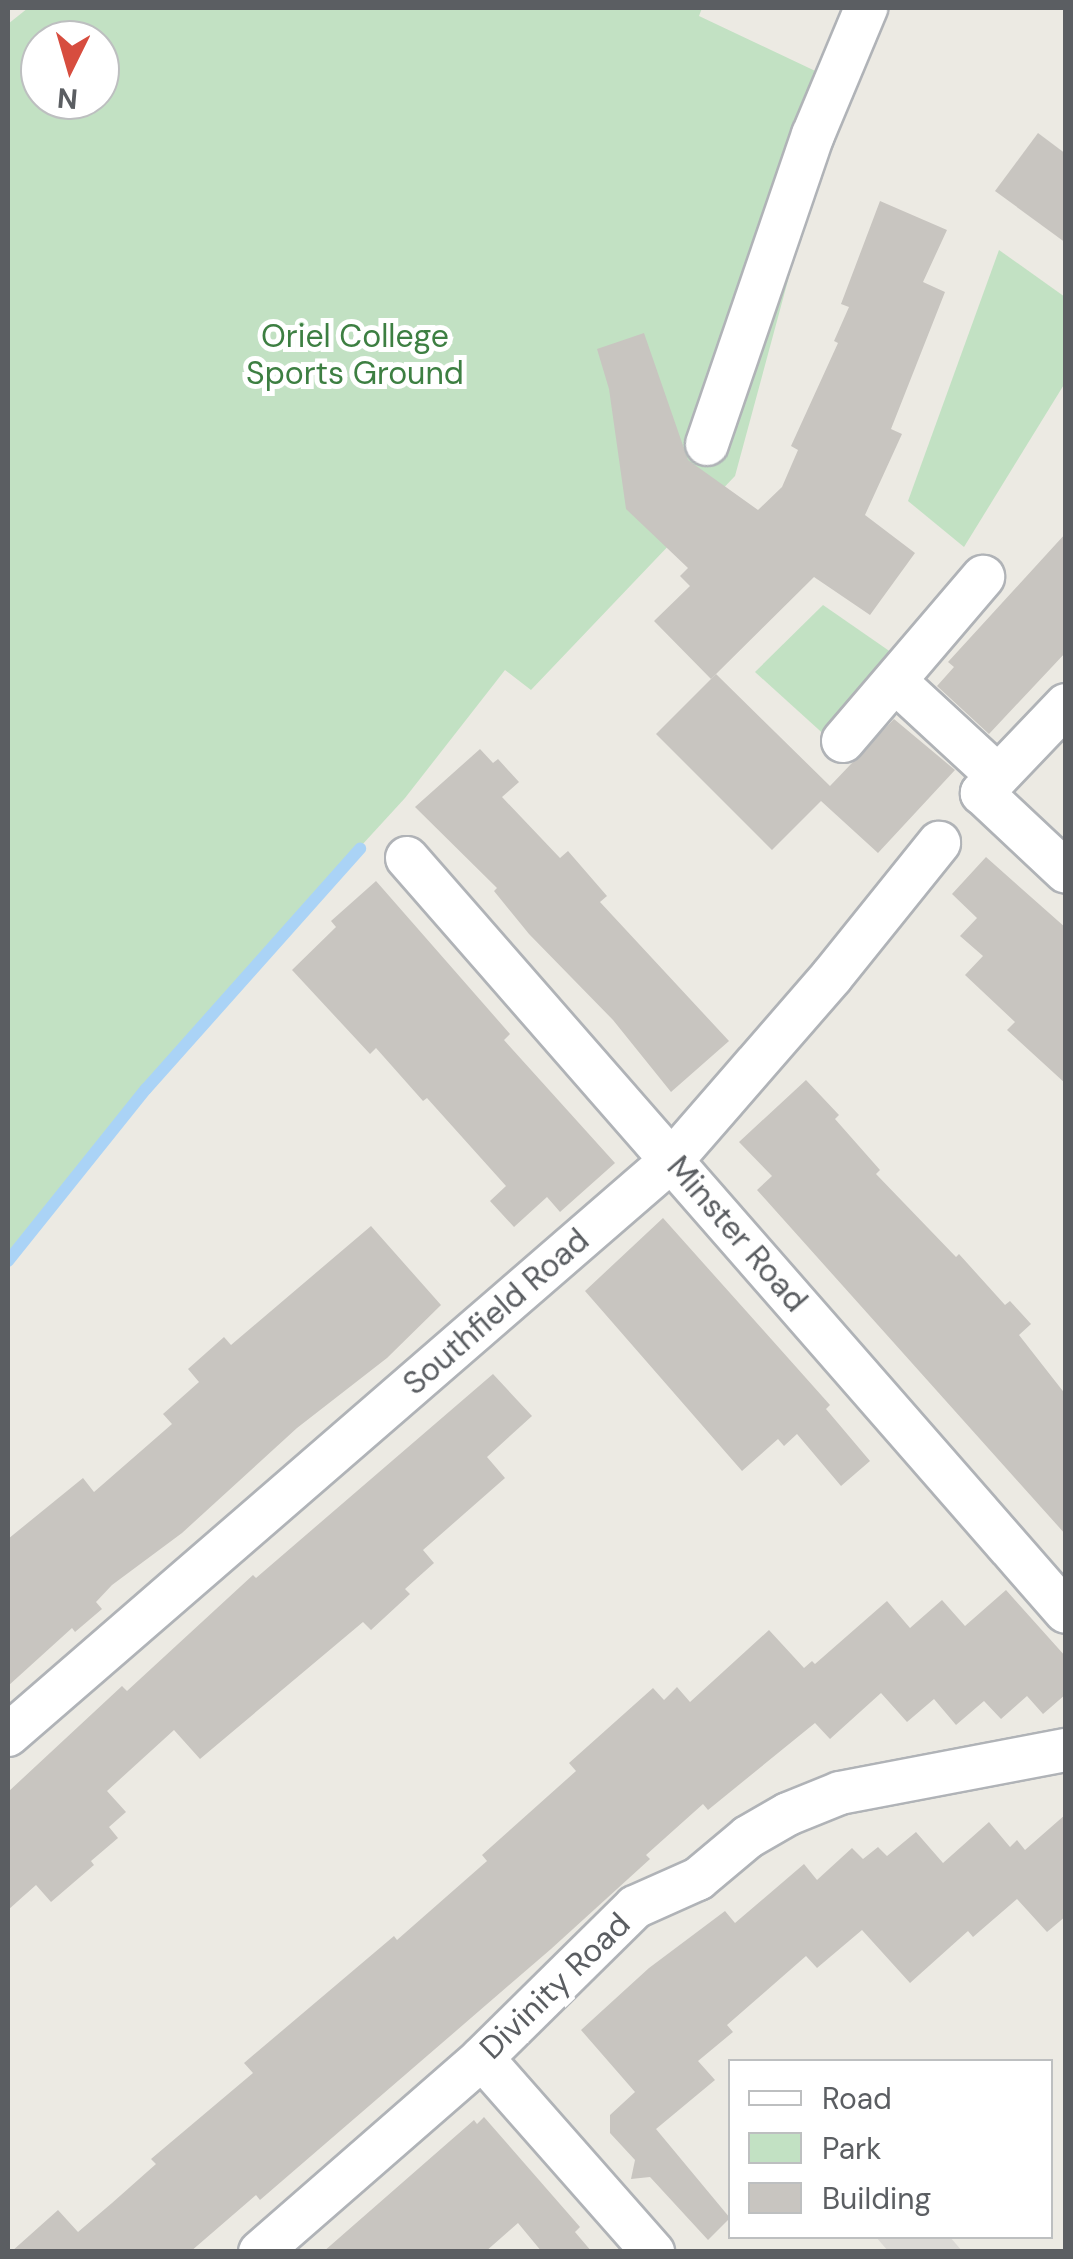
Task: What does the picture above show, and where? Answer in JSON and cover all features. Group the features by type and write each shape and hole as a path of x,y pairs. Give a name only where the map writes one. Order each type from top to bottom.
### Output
{"street":[{"path":"707,444 813,136 866,8"},
{"path":"844,740 983,578"},
{"path":"895,682 1066,872"},
{"path":"990,784 1066,706"},
{"name":"Southfield Road","path":"8,1735 673,1159 832,976 939,843"},
{"name":"Minster Road","path":"406,858 1066,1612"},
{"name":"Divinity Road","path":"260,2252 482,2058 636,1907 698,1879 748,1837 788,1814 840,1793 1066,1750"},
{"path":"482,2058 653,2252"}],"shaded area":[{"path":"878,2239 952,2239 962,2251 888,2251"}],"green space":[{"name":"Oriel College Sports Ground","path":"28,8 702,8 699,16 828,77 810,199 735,476 531,690 505,670 405,798 197,1025 8,1257 8,24"},
{"path":"999,250 1065,297 1065,383 964,547 908,501"},
{"path":"823,605 898,657 829,739 755,672"}],"building":[{"path":"1038,133 1066,154 1066,243 995,191"},
{"path":"880,201 947,230 923,282 945,292 891,429 902,434 865,515 915,553 870,615 814,577 711,679 654,621 690,586 680,576 688,568 626,509 609,389 597,349 644,333 688,460 758,510 782,487 798,450 791,446 838,343 834,341 849,307 841,304"},
{"path":"1066,533 1066,652 989,734 937,686 954,667 948,662"},
{"path":"716,674 830,786 894,719 955,770 878,853 821,801 772,850 656,734"},
{"path":"480,749 493,763 498,759 519,782 502,797 560,858 568,851 607,896 600,902 729,1041 671,1092 613,1020 529,934 494,891 497,888 415,807"},
{"path":"986,857 1066,928 1066,1084 1007,1030 1015,1022 965,975 983,956 960,936 977,918 952,894"},
{"path":"376,881 510,1034 504,1040 615,1163 560,1212 547,1197 514,1227 490,1201 506,1186 427,1098 423,1101 376,1048 370,1054 292,970 336,927 331,921"},
{"path":"806,1080 839,1115 835,1119 880,1170 876,1174 956,1257 959,1254 1005,1305 1010,1301 1031,1324 1019,1335 1066,1395 1066,1535 757,1190 772,1176 739,1142"},
{"path":"663,1218 830,1405 826,1409 870,1461 841,1486 797,1434 784,1446 778,1439 742,1471 585,1291"},
{"path":"371,1226 441,1305 387,1358 297,1428 182,1533 112,1585 96,1602 102,1609 75,1632 72,1628 8,1686 8,1539 83,1478 94,1492 172,1424 163,1414 199,1382 188,1369 224,1337 231,1345"},
{"path":"493,1374 532,1416 487,1457 505,1478 423,1550 434,1563 405,1589 410,1594 371,1630 363,1622 200,1759 174,1730 107,1791 126,1812 109,1827 118,1838 91,1861 94,1865 51,1902 36,1885 8,1910 8,1792 122,1686 127,1691 253,1575 256,1578"},
{"path":"1006,1590 1066,1657 1066,1694 1043,1714 1027,1696 1001,1719 984,1701 956,1725 934,1699 907,1722 881,1693 830,1739 815,1723 708,1810 703,1804 646,1855 650,1859 551,1949 260,2200 256,2195 190,2252 11,2252 58,2210 78,2232 112,2203 156,2164 151,2159 253,2073 244,2063 394,1936 397,1940 487,1861 482,1855 576,1771 569,1763 653,1688 664,1700 677,1687 690,1702 769,1630 804,1668 812,1661 815,1664 887,1601 910,1628 942,1600 965,1626"},
{"path":"1066,1814 1066,1916 1047,1932 1017,1899 973,1937 968,1931 910,1983 862,1930 817,1968 806,1956 727,2025 733,2032 698,2061 715,2080 656,2129 728,2216 708,2240 650,2177 631,2179 635,2160 610,2133 610,2115 635,2092 581,2030 649,1968 725,1911 735,1923 804,1864 817,1880 852,1848 863,1859 878,1847 887,1856 916,1832 943,1863 989,1822 1010,1847 1017,1840 1025,1850"},
{"path":"484,2117 580,2227 575,2232 592,2252 542,2252 518,2223 485,2252 323,2252 474,2120 477,2124"}],"waterway":[{"path":"8,1261 146,1089 360,849"}]}
